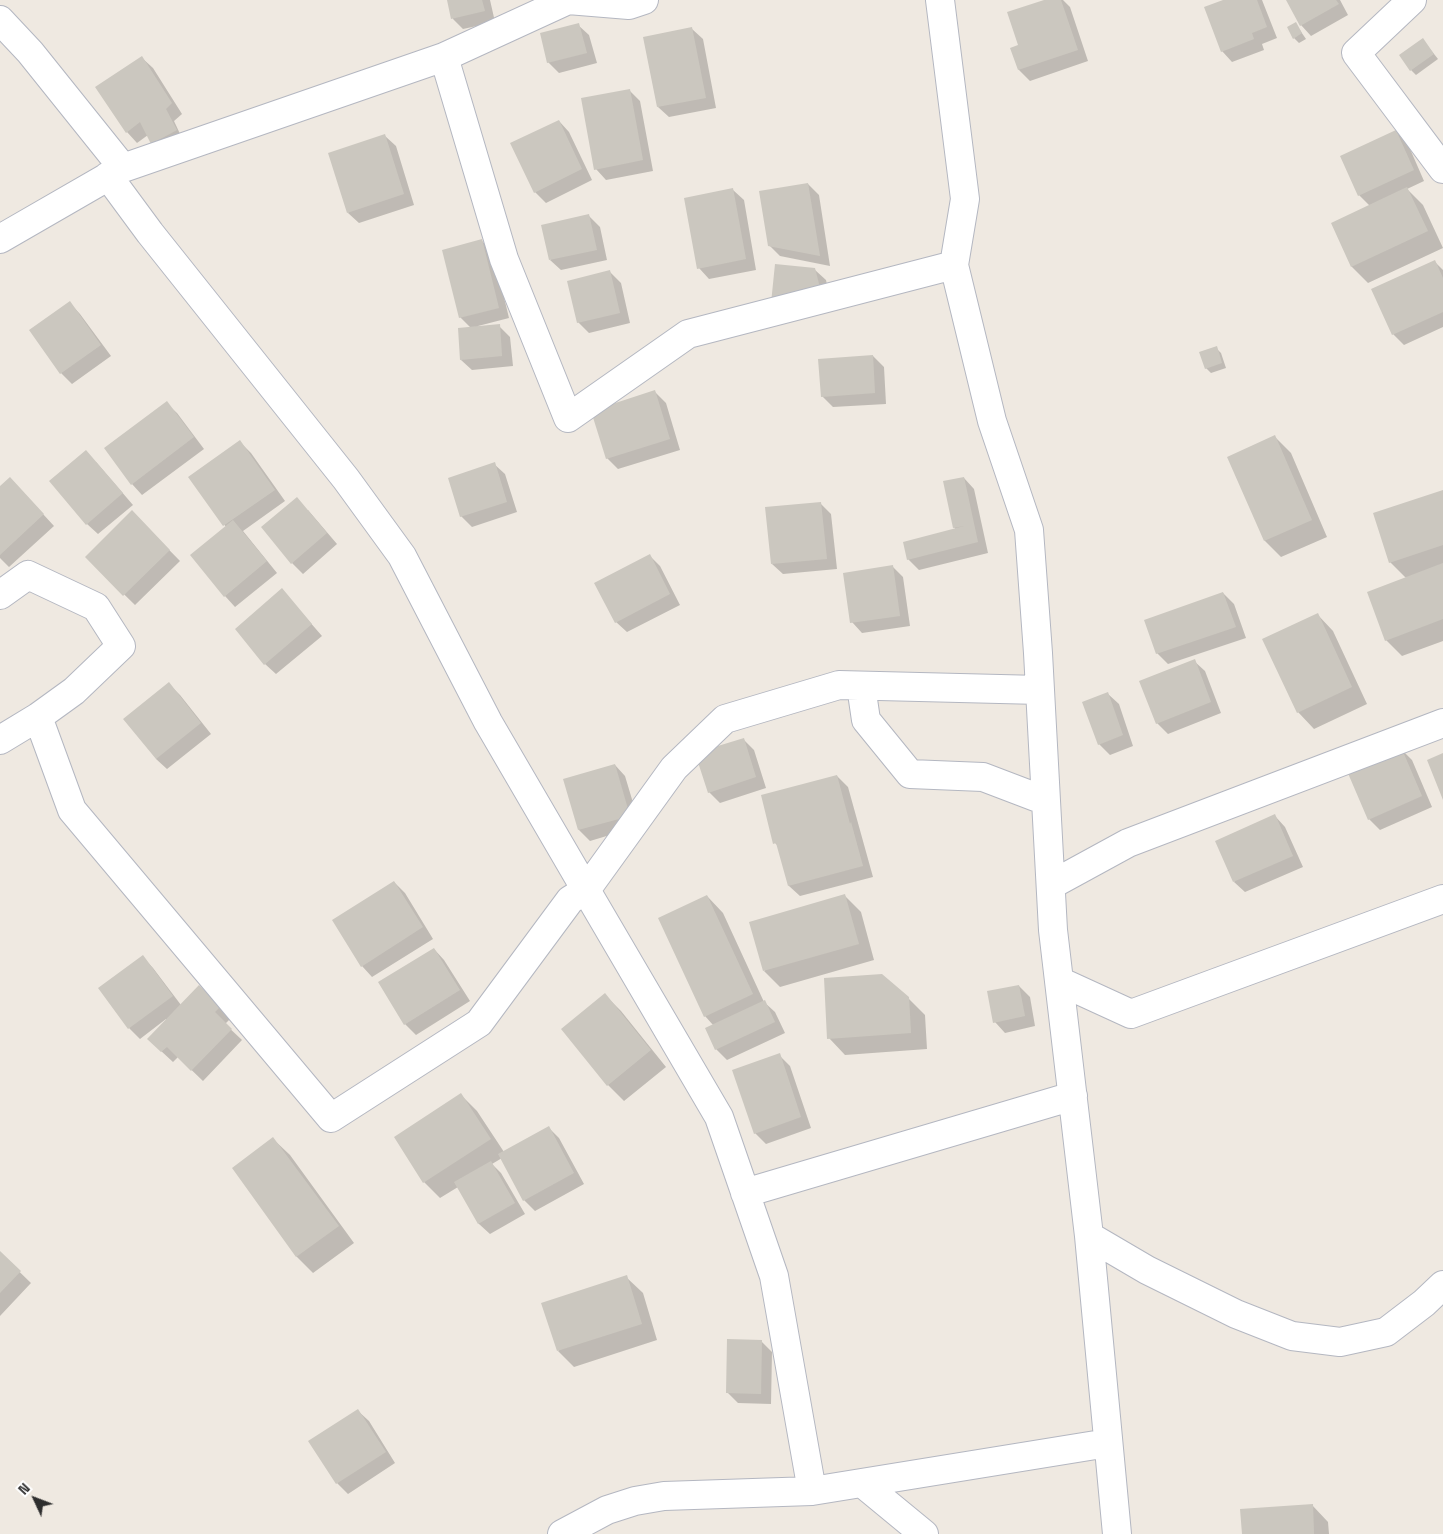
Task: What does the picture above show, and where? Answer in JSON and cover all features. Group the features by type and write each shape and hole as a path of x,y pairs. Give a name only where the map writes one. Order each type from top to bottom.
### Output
{"street":[{"path":"0,239 115,172 444,57 568,0 629,5 644,0"},
{"path":"940,0 965,199 954,265 992,421 1029,530 1054,930 1089,1236 1117,1534"},
{"path":"1412,0 1356,53 1443,169"},
{"path":"0,20 30,52 115,172 150,233 346,479 402,556 488,722 719,1117 774,1276 812,1490"},
{"path":"444,57 504,260 568,418 688,334 954,265"},
{"path":"0,595 28,575 96,607 121,646 74,691 38,717 0,740"},
{"path":"38,717 72,810 330,1118 479,1023 570,900 586,890 674,768 725,719 839,685 1040,690"},
{"path":"861,686 866,720 910,774 983,777 1046,801"},
{"path":"1051,885 1128,843 1443,723"},
{"path":"1059,981 1131,1014 1443,899"},
{"path":"745,1193 1073,1096"},
{"path":"1089,1236 1147,1270 1236,1314 1292,1336 1340,1342 1386,1332 1424,1303 1443,1285"},
{"path":"562,1534 607,1510 635,1501 664,1496 812,1490 1108,1443"},
{"path":"862,1483 924,1534"}],"building":[{"path":"447,0 482,0 485,11 451,19"},
{"path":"1044,0 1061,0 1078,50 1018,70 1010,48 1018,45 1007,12"},
{"path":"1223,0 1257,0 1267,27 1252,33 1254,39 1221,52 1204,7"},
{"path":"1286,0 1336,0 1339,4 1300,26"},
{"path":"1296,22 1302,33 1293,39 1287,27"},
{"path":"579,23 587,53 547,63 540,33"},
{"path":"692,27 706,98 657,107 643,37"},
{"path":"1423,38 1434,54 1410,71 1399,55"},
{"path":"142,56 172,103 166,109 177,130 151,144 140,122 126,133 95,87"},
{"path":"630,89 643,160 594,170 581,98"},
{"path":"559,120 582,169 534,193 510,143"},
{"path":"1396,130 1414,170 1358,196 1340,156"},
{"path":"385,134 404,194 347,213 328,153"},
{"path":"808,183 820,256 768,246 759,191"},
{"path":"1407,187 1428,231 1351,267 1331,223"},
{"path":"733,188 746,259 697,269 684,198"},
{"path":"589,214 597,250 549,260 541,225"},
{"path":"482,239 499,308 459,318 442,250"},
{"path":"1435,260 1443,278 1443,312 1392,335 1371,289"},
{"path":"775,264 815,268 823,300 770,313"},
{"path":"610,270 620,313 577,323 567,281"},
{"path":"70,301 101,345 60,374 29,330"},
{"path":"500,324 502,356 460,360 458,328"},
{"path":"1217,346 1222,363 1205,369 1199,352"},
{"path":"873,355 875,393 821,397 818,359"},
{"path":"655,390 670,439 606,459 591,411"},
{"path":"167,401 194,437 131,485 104,448"},
{"path":"1275,435 1312,520 1264,541 1227,457"},
{"path":"240,440 275,490 223,526 188,477"},
{"path":"86,450 123,493 86,525 49,481"},
{"path":"495,462 507,502 460,517 448,478"},
{"path":"10,477 44,514 0,555 0,486"},
{"path":"964,477 978,542 907,560 903,542 964,526 953,528 943,481"},
{"path":"1443,490 1443,545 1389,563 1373,513"},
{"path":"297,497 327,533 291,564 261,527"},
{"path":"821,502 827,559 771,564 765,507"},
{"path":"132,510 170,550 123,596 85,557"},
{"path":"233,520 267,561 224,597 190,555"},
{"path":"650,554 670,594 615,623 594,583"},
{"path":"1443,563 1443,619 1385,641 1367,592"},
{"path":"893,565 900,616 850,623 843,573"},
{"path":"282,588 312,624 264,665 235,629"},
{"path":"1223,592 1236,627 1156,654 1144,620"},
{"path":"1318,613 1352,687 1297,713 1262,639"},
{"path":"1195,659 1211,702 1156,724 1139,681"},
{"path":"169,682 201,723 156,759 123,719"},
{"path":"1108,692 1123,735 1098,745 1082,702"},
{"path":"744,738 756,777 708,793 695,753"},
{"path":"1401,747 1422,796 1368,820 1347,771"},
{"path":"1443,753 1443,800 1427,760"},
{"path":"615,764 630,816 578,830 563,779"},
{"path":"837,775 863,866 788,886 776,843 773,844 761,795"},
{"path":"1275,814 1293,856 1233,882 1215,841"},
{"path":"394,881 423,927 361,967 332,920"},
{"path":"845,894 859,944 763,971 749,922"},
{"path":"707,895 753,994 704,1017 658,918"},
{"path":"434,948 460,990 404,1025 378,982"},
{"path":"143,955 173,996 128,1029 98,988"},
{"path":"882,974 909,997 911,1033 827,1039 824,978"},
{"path":"199,985 221,1006 215,1012 232,1029 191,1071 167,1047 161,1052 147,1039"},
{"path":"1019,985 1025,1016 993,1023 987,991"},
{"path":"605,993 651,1050 607,1086 561,1029"},
{"path":"765,1000 775,1022 715,1050 705,1028"},
{"path":"780,1053 801,1117 754,1134 732,1070"},
{"path":"461,1093 491,1139 423,1183 394,1137"},
{"path":"549,1126 574,1173 523,1201 498,1154"},
{"path":"273,1137 339,1226 296,1257 232,1168"},
{"path":"491,1161 515,1203 478,1224 454,1182"},
{"path":"0,1251 21,1271 0,1293"},
{"path":"627,1275 642,1324 557,1351 541,1303"},
{"path":"727,1339 762,1340 761,1394 726,1393"},
{"path":"358,1409 386,1452 336,1484 308,1441"},
{"path":"1313,1504 1314,1534 1242,1534 1240,1509"}]}
